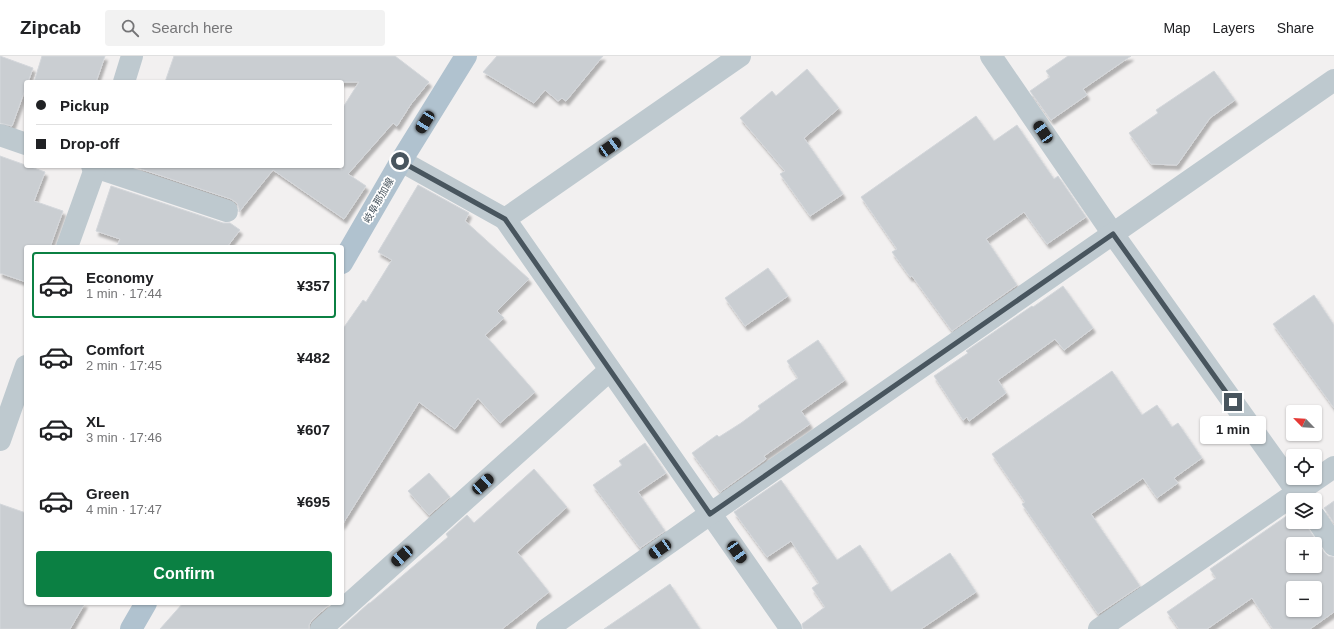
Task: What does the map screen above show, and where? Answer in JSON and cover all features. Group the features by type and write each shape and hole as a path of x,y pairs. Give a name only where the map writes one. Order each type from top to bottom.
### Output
{"main road":[{"name":"岐阜那加線","path":"344,259 400,161 466,56"},
{"path":"131,629 145,605"}],"street":[{"path":"125,80 132,56"},
{"path":"505,219 740,56"},
{"path":"991,56 1113,234 1299,493"},
{"path":"547,629 1334,80"},
{"path":"0,135 24,143"},
{"path":"400,161 505,219 791,629"},
{"path":"68,245 93,168"},
{"path":"100,168 227,211"},
{"path":"321,629 610,370"},
{"path":"0,440 24,372"},
{"path":"1304,493 1334,467"},
{"path":"1099,629 1286,506"},
{"path":"1322,527 1334,545"}],"building":[{"path":"0,56 33,68 29,80 24,80 24,93 12,126 0,123"},
{"path":"42,56 105,56 97,80 35,80"},
{"path":"174,56 395,56 429,82 411,104 397,126 393,123 348,174 366,186 344,219 273,170 239,212 237,203 231,199 138,168 339,168 342,170 342,168 344,168 344,106 359,82 344,82 344,80 166,80"},
{"path":"497,56 603,56 566,101 562,98 558,101 545,90 534,103 483,72"},
{"path":"1068,56 1131,56 1083,89 1087,95 1051,120 1030,91 1050,77 1046,71"},
{"path":"807,69 839,108 804,138 843,194 810,216 780,174 785,171 740,118 772,91 776,96"},
{"path":"1214,71 1235,100 1210,118 1177,165 1151,164 1129,133 1158,113 1156,110"},
{"path":"976,116 994,141 1017,125 1054,179 1058,176 1086,217 1047,244 1024,212 986,239 1017,285 952,331 912,276 910,277 892,252 897,249 861,197"},
{"path":"0,156 24,165 24,168 34,168 45,172 34,201 63,211 51,245 24,245 24,281 0,273"},
{"path":"418,185 469,213 465,221 529,279 497,311 504,318 485,335 535,392 500,423 478,398 455,429 419,402 344,522 344,327 363,300 366,302 392,260 378,252"},
{"path":"111,186 223,223 230,223 240,230 229,245 118,245 120,239 96,231"},
{"path":"768,268 788,296 745,326 725,298"},
{"path":"1063,286 1093,328 1064,350 1055,339 998,380 1006,393 969,421 967,417 963,420 934,376 968,353 966,351"},
{"path":"1314,295 1334,325 1334,408 1273,324"},
{"path":"818,340 845,380 801,411 810,424 764,456 766,459 720,492 692,453 717,435 719,437 741,423 760,409 758,406 798,378 787,361"},
{"path":"1112,371 1142,415 1157,405 1172,427 1178,423 1202,458 1174,478 1178,483 1157,498 1143,478 1091,514 1140,586 1098,614 1022,504 1025,502 992,454"},
{"path":"645,443 666,473 638,492 665,531 640,548 593,485 622,465 619,461"},
{"path":"534,469 567,507 517,552 549,592 502,629 340,629 448,537 446,534 467,515 474,523"},
{"path":"429,473 450,497 429,515 408,491"},
{"path":"781,480 837,560 860,545 891,592 950,553 976,592 921,629 803,629 802,624 825,607 812,588 819,583 791,541 767,557 734,512"},
{"path":"1334,501 1334,523 1324,508"},
{"path":"0,504 24,512 24,605 84,605 70,629 0,629"},
{"path":"1286,516 1286,529 1309,529 1314,537 1286,537 1286,573 1322,573 1322,549 1328,556 1334,557 1334,612 1310,629 1273,629 1252,598 1207,629 1179,629 1167,612 1216,578 1210,569"},
{"path":"670,584 700,629 604,629"},
{"path":"181,605 329,605 312,620 309,625 309,629 160,629"}],"route":[{"path":"400,161 505,219 710,514 1113,234 1233,402"}]}
